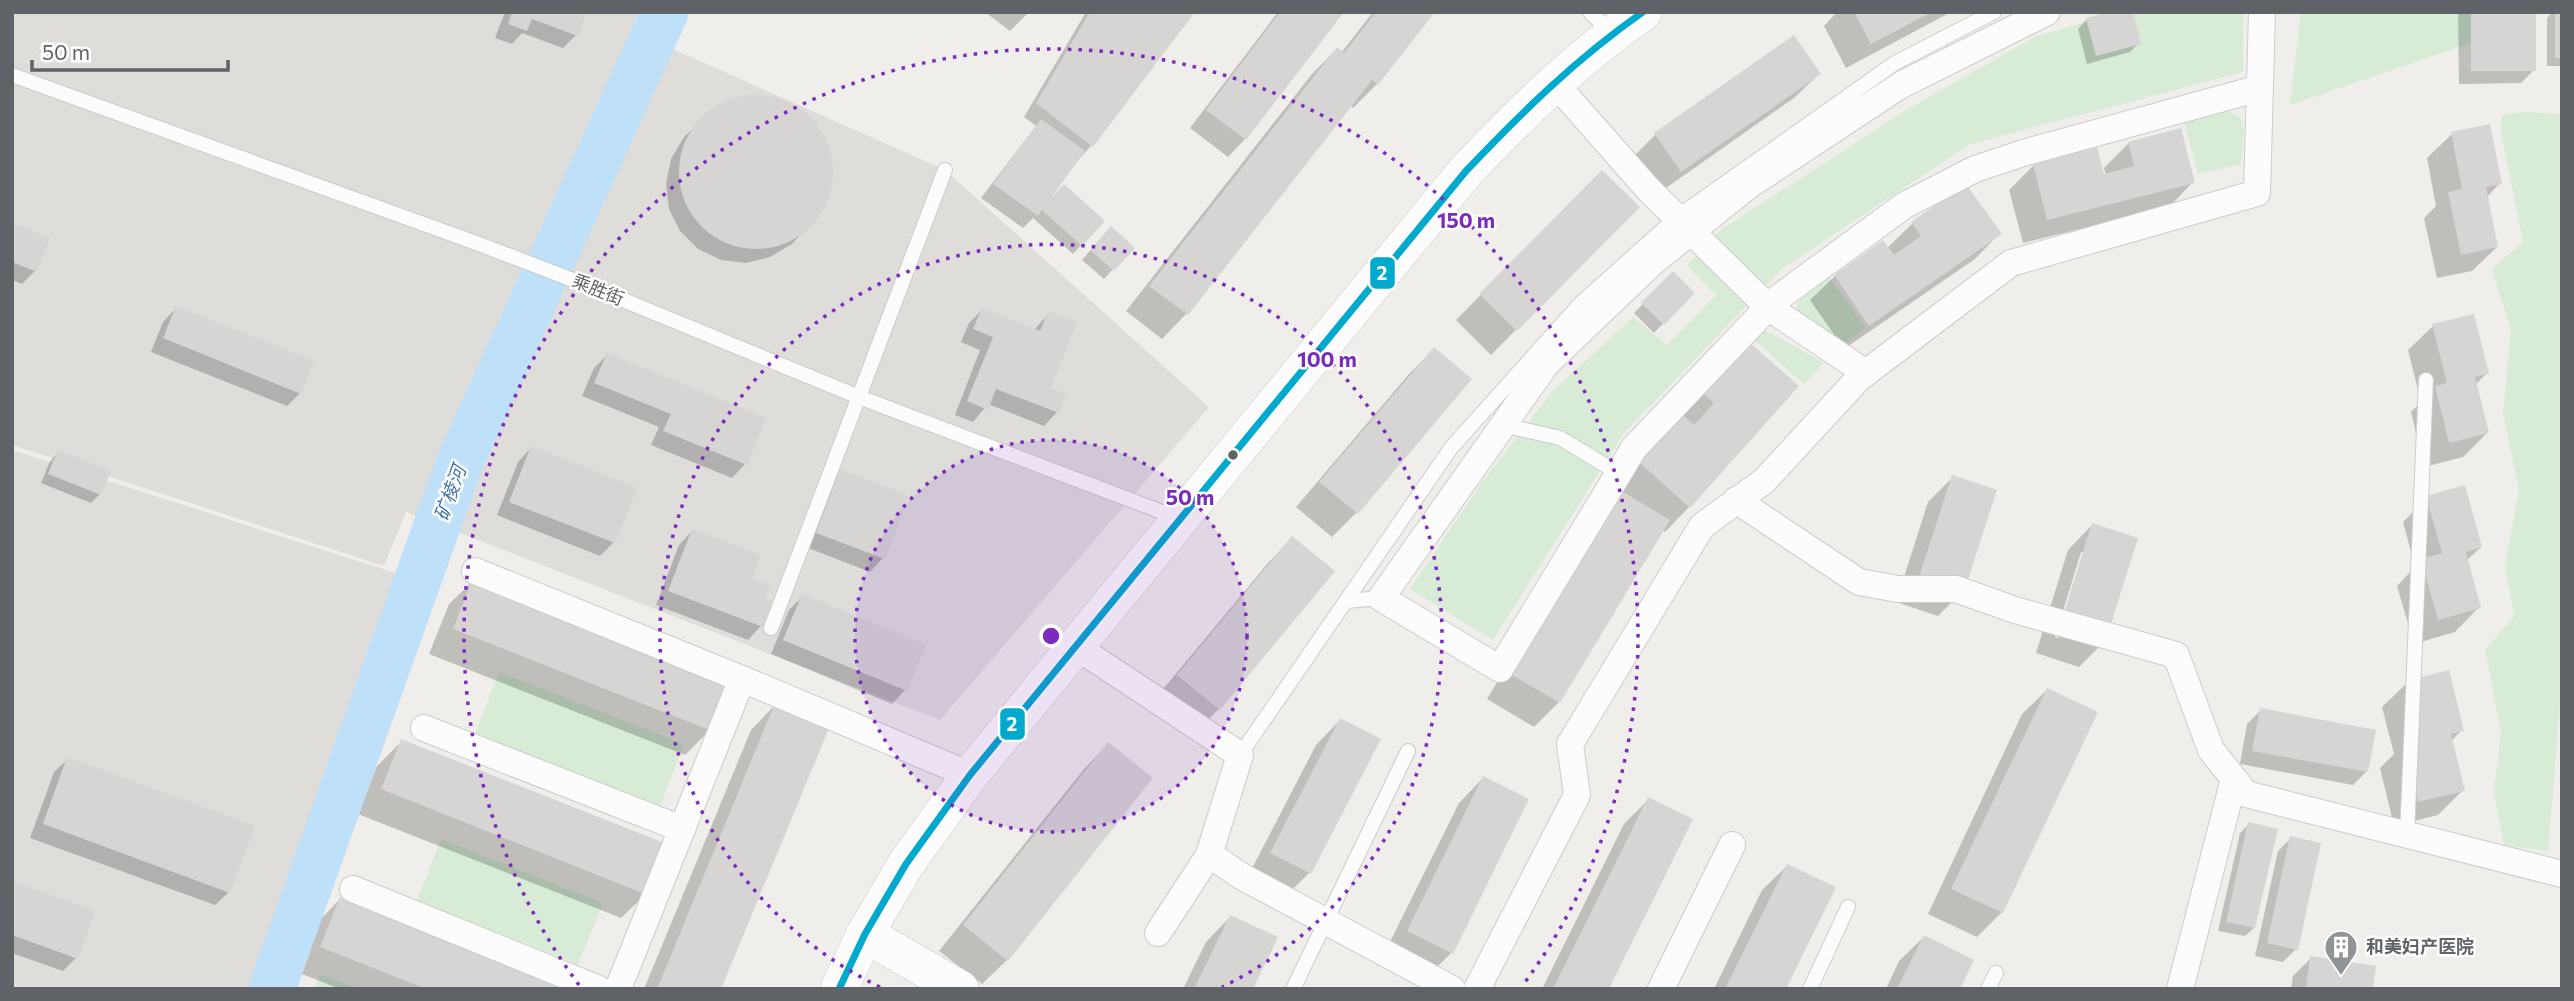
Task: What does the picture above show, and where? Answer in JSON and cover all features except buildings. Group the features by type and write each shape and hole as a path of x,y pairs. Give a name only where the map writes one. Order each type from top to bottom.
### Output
{"street":[{"path":"839,989 866,934 906,864 970,775 1179,518 1466,170 1555,82 1601,23 1643,12"},
{"path":"2048,12 1901,85 1684,225 1654,261 1547,363 1382,598 1500,669 1634,448 1768,307 1905,205 1975,169 2023,153 2260,88"},
{"path":"1478,989 1577,795 1570,744 1702,526 1764,481 1867,373 2011,263 2257,193 2262,12"},
{"path":"1555,82 1648,189 1768,307 1867,373"},
{"path":"1736,500 1859,582 1898,589 1956,589 2015,610 2176,656 2211,750 2246,794 2562,874"},
{"path":"475,571 970,775"},
{"path":"1075,646 1240,755 1209,854 1158,933"},
{"path":"618,989 742,679"},
{"path":"424,728 682,829"},
{"path":"2180,989 2234,779"},
{"path":"1661,989 1732,845"},
{"path":"1209,854 1241,876 1452,989"},
{"path":"353,889 599,989"},
{"path":"866,934 960,989"}],"lane":[{"path":"1240,755 1451,448 1581,303 1895,63 1994,12"},
{"name":"乘胜街","path":"12,75 479,244 599,290 859,397 1179,518"},
{"path":"771,628 946,170"},
{"path":"2407,836 2426,380"},
{"path":"1503,425 1560,438 1618,474"},
{"path":"1346,601 1382,598"},
{"path":"1293,989 1408,751"},
{"path":"1810,989 1848,907"},
{"path":"1988,989 1996,972"}],"shaded area":[{"path":"12,12 638,12 632,31 945,170 1209,407 940,720 406,512 384,566 12,445"},
{"path":"12,450 411,578 247,989 12,989"}],"green space":[{"path":"2118,12 2243,12 2243,72 1970,144 1783,268 1624,433 1493,640 1410,589 1483,481 1552,392 1633,317 1667,345 1716,295 1687,266 1718,232 1908,109 2035,37"},
{"path":"2301,12 2475,12 2471,43 2290,105"},
{"path":"2224,110 2240,117 2244,130 2241,164 2198,174 2184,121"},
{"path":"2524,112 2562,114 2562,681 2548,851 2504,845 2494,793 2501,732 2485,650 2514,616 2505,567 2519,488 2503,413 2511,331 2492,269 2523,242 2501,133 2502,115"},
{"path":"1829,277 1865,327 1847,343 1797,315 1801,297"},
{"path":"1763,329 1824,363 1804,384 1753,339"},
{"path":"499,672 684,744 659,809 474,737"},
{"path":"441,839 603,903 578,964 417,901"},
{"path":"320,974 358,989 314,989"}],"waterway":[{"name":"矿棱河","path":"272,989 459,464 665,12"}],"transit line":[{"name":"2","path":"839,989 865,934 906,864 970,775 1466,171 1550,87 1595,48 1643,12"}],"place":[{"name":"和美妇产医院","path":"2341,977"}]}
